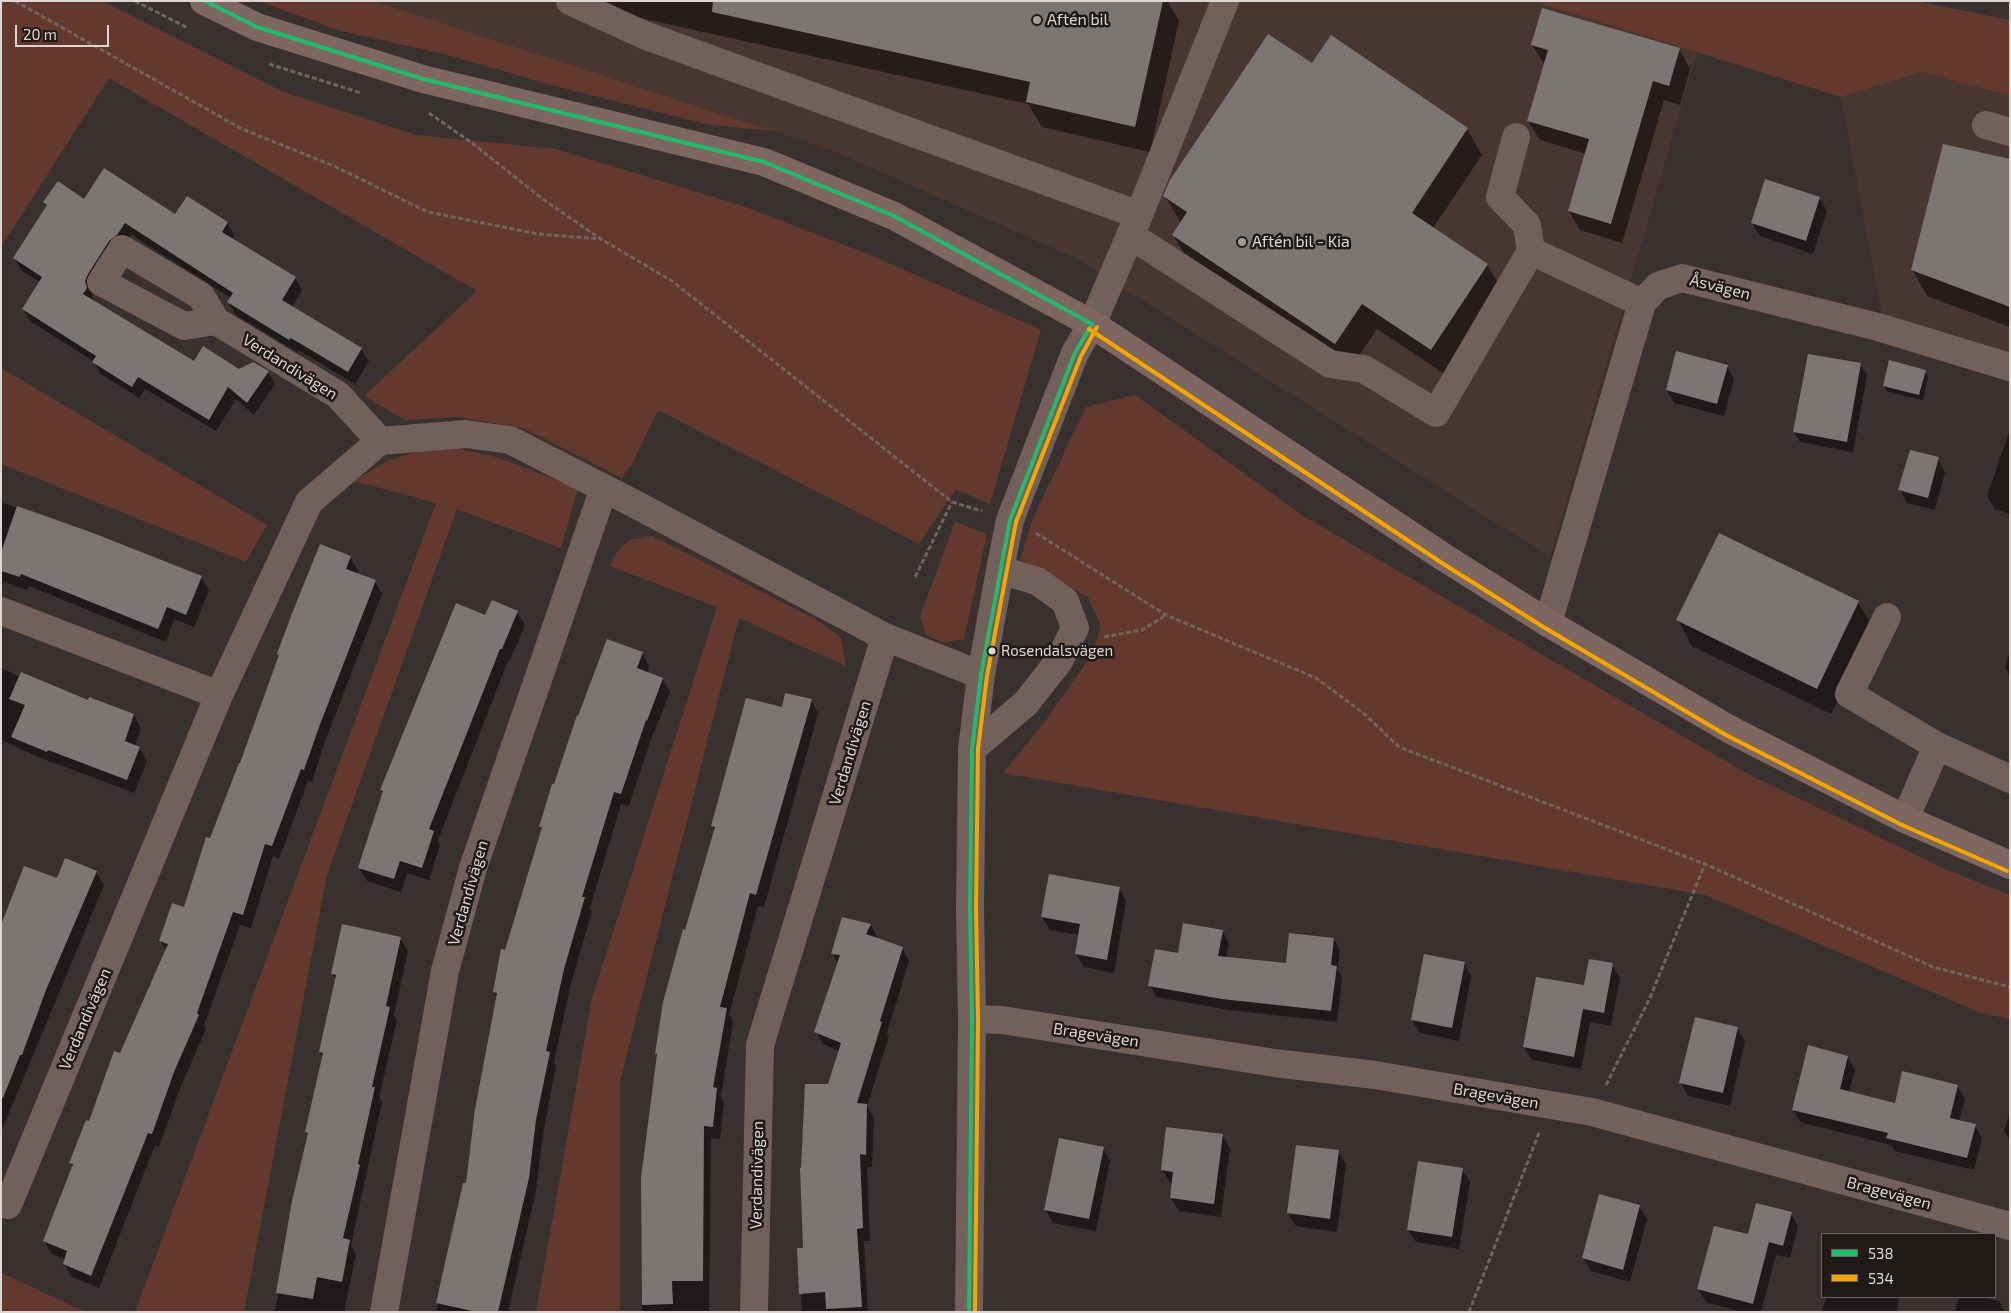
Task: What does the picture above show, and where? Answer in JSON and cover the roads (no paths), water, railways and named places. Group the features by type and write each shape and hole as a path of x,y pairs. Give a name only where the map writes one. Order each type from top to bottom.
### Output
{"main road":[{"path":"204,1 257,27 423,79 764,162 894,216 1092,324 1445,558 1548,623 1729,730 1905,819 2010,865"}],"street":[{"path":"570,1 644,35 1134,225 1330,364 1364,369 1436,413 1531,251 1527,226 1500,196 1516,136"},
{"path":"969,1312 972,749 981,675 1000,570 1010,520 1075,353 1092,324 1226,1"},
{"path":"1531,251 1642,304"},
{"name":"Åsvägen","path":"1548,623 1642,304 1658,286 1682,278 1878,327 2010,367"},
{"name":"Verdandivägen","path":"8,1205 219,695 310,502 380,441 338,395 216,321"},
{"path":"380,441 466,434 510,440 885,637 981,675"},
{"name":"Verdandivägen","path":"384,1312 445,971 473,868 604,488"},
{"path":"972,749 1026,703 1059,661 1075,628 1066,601 1036,581 1000,570"},
{"path":"1,611 219,695"},
{"path":"1887,617 1849,694 1937,746 2010,779"},
{"name":"Verdandivägen","path":"754,1312 760,1045 885,637"},
{"path":"1905,819 1937,746"},
{"name":"Bragevägen","path":"972,1019 1002,1020 1275,1063 1375,1075 1592,1112 2010,1226"}],"place":[{"name":"Aftén bil","path":"1037,20"},
{"name":"Aftén bil - Kia","path":"1242,242"},
{"name":"Rosendalsvägen","path":"992,651"}]}
